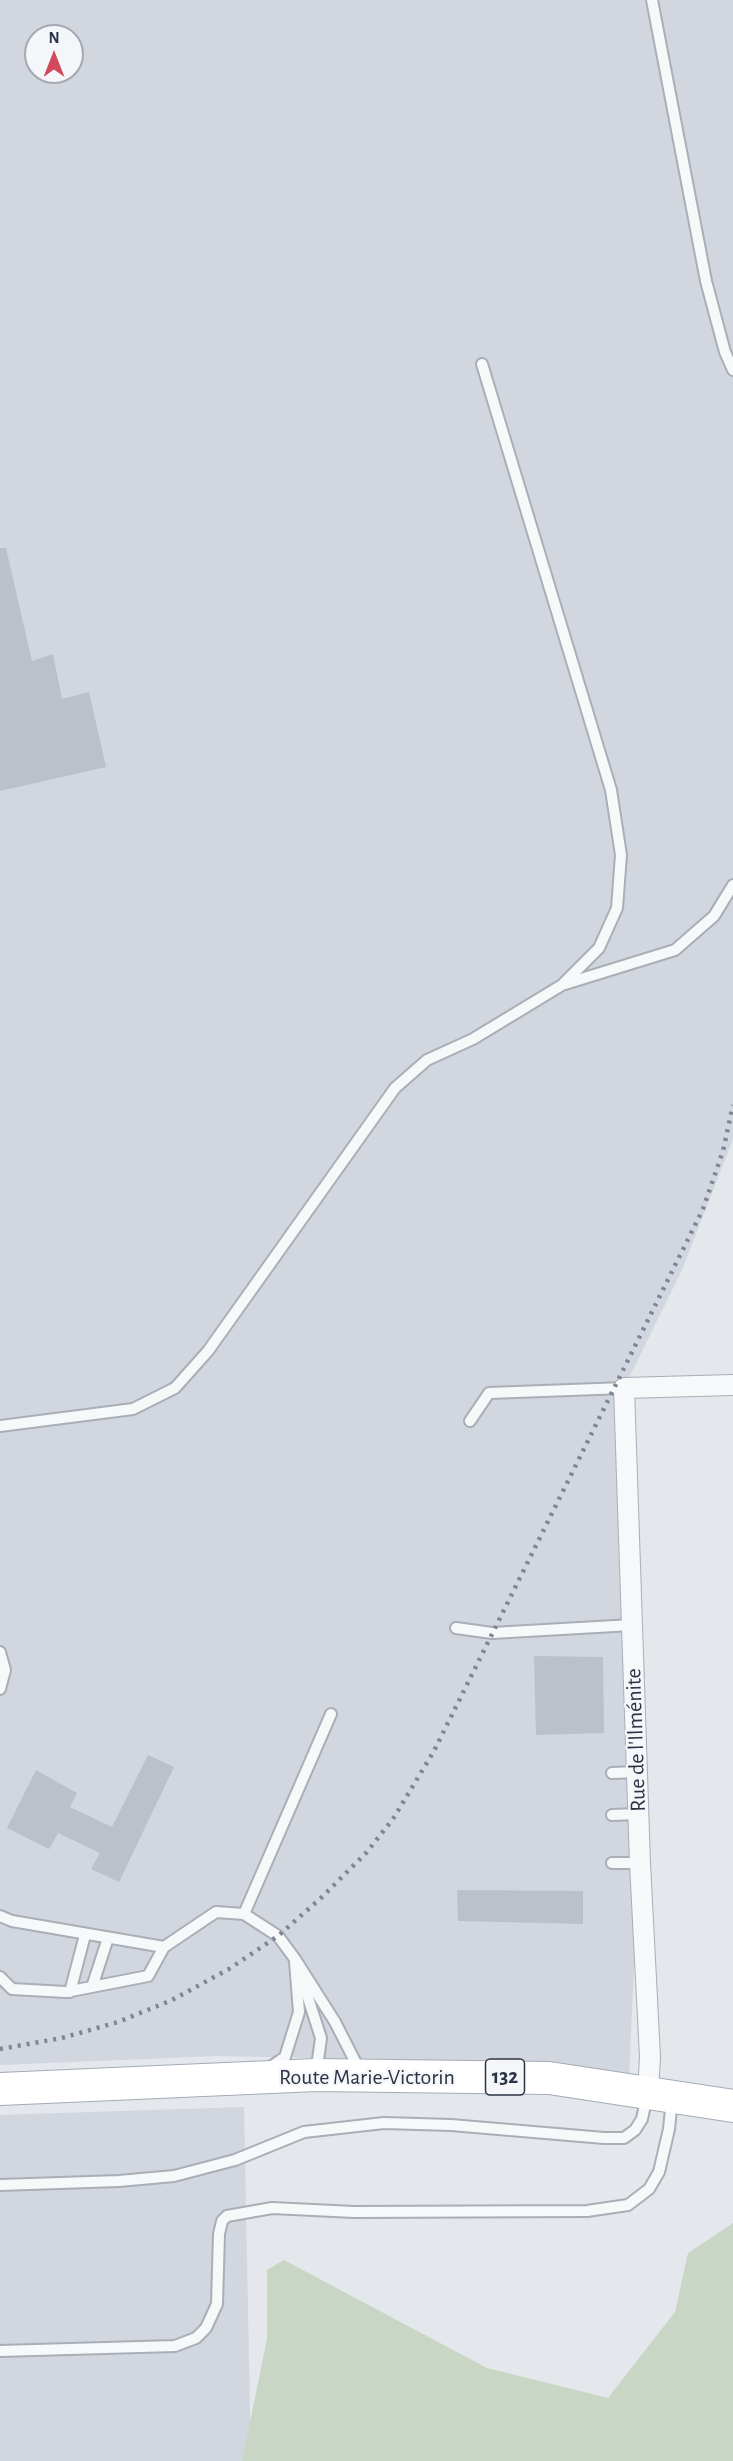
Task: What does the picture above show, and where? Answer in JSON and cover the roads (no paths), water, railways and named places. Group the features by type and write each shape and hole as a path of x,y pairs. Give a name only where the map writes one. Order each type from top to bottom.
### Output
{"main road":[{"name":"Route Marie-Victorin","path":"0,2089 361,2074 549,2078 733,2106"}],"street":[{"path":"624,1388 733,1385"},
{"name":"Rue de l'Ilménite","path":"624,1388 640,1863 650,2057 660,2094"}],"lane":[{"path":"652,0 706,281 725,352 733,370"},
{"path":"482,364 612,790 621,855 617,908 598,948 562,985"},
{"path":"0,1426 134,1408 175,1388 208,1352 395,1088 427,1060 473,1039 562,985 675,950 714,916 733,885"},
{"path":"470,1421 489,1393 624,1388"},
{"path":"456,1628 492,1633 632,1625"},
{"path":"0,1652 5,1670 0,1689"},
{"path":"244,1914 331,1714"},
{"path":"612,1773 637,1772"},
{"path":"612,1815 638,1814"},
{"path":"612,1863 640,1863"},
{"path":"0,1977 12,1989 70,1992 148,1976 164,1947 216,1911 244,1914 278,1936 295,1959 335,2022 361,2074"},
{"path":"1,1917 85,1935 164,1947"},
{"path":"70,1992 85,1935"},
{"path":"92,1987 108,1938"},
{"path":"295,1959 317,2020 321,2038 316,2075"},
{"path":"239,2078 267,2070 285,2057 299,2012 295,1959"},
{"path":"0,2185 119,2181 174,2176 235,2160 304,2132 384,2123 483,2127 624,2138 635,2130 660,2094"},
{"path":"0,2351 175,2346 196,2338 206,2328 217,2304 219,2234 222,2221 227,2216 272,2208 354,2212 575,2211 628,2205 649,2189 659,2172 669,2129 660,2094"}],"railway":[{"path":"0,2049 62,2038 118,2022 172,2000 229,1969 278,1936 322,1897 366,1853 393,1819 434,1751 703,1209 723,1151 733,1105"}]}
